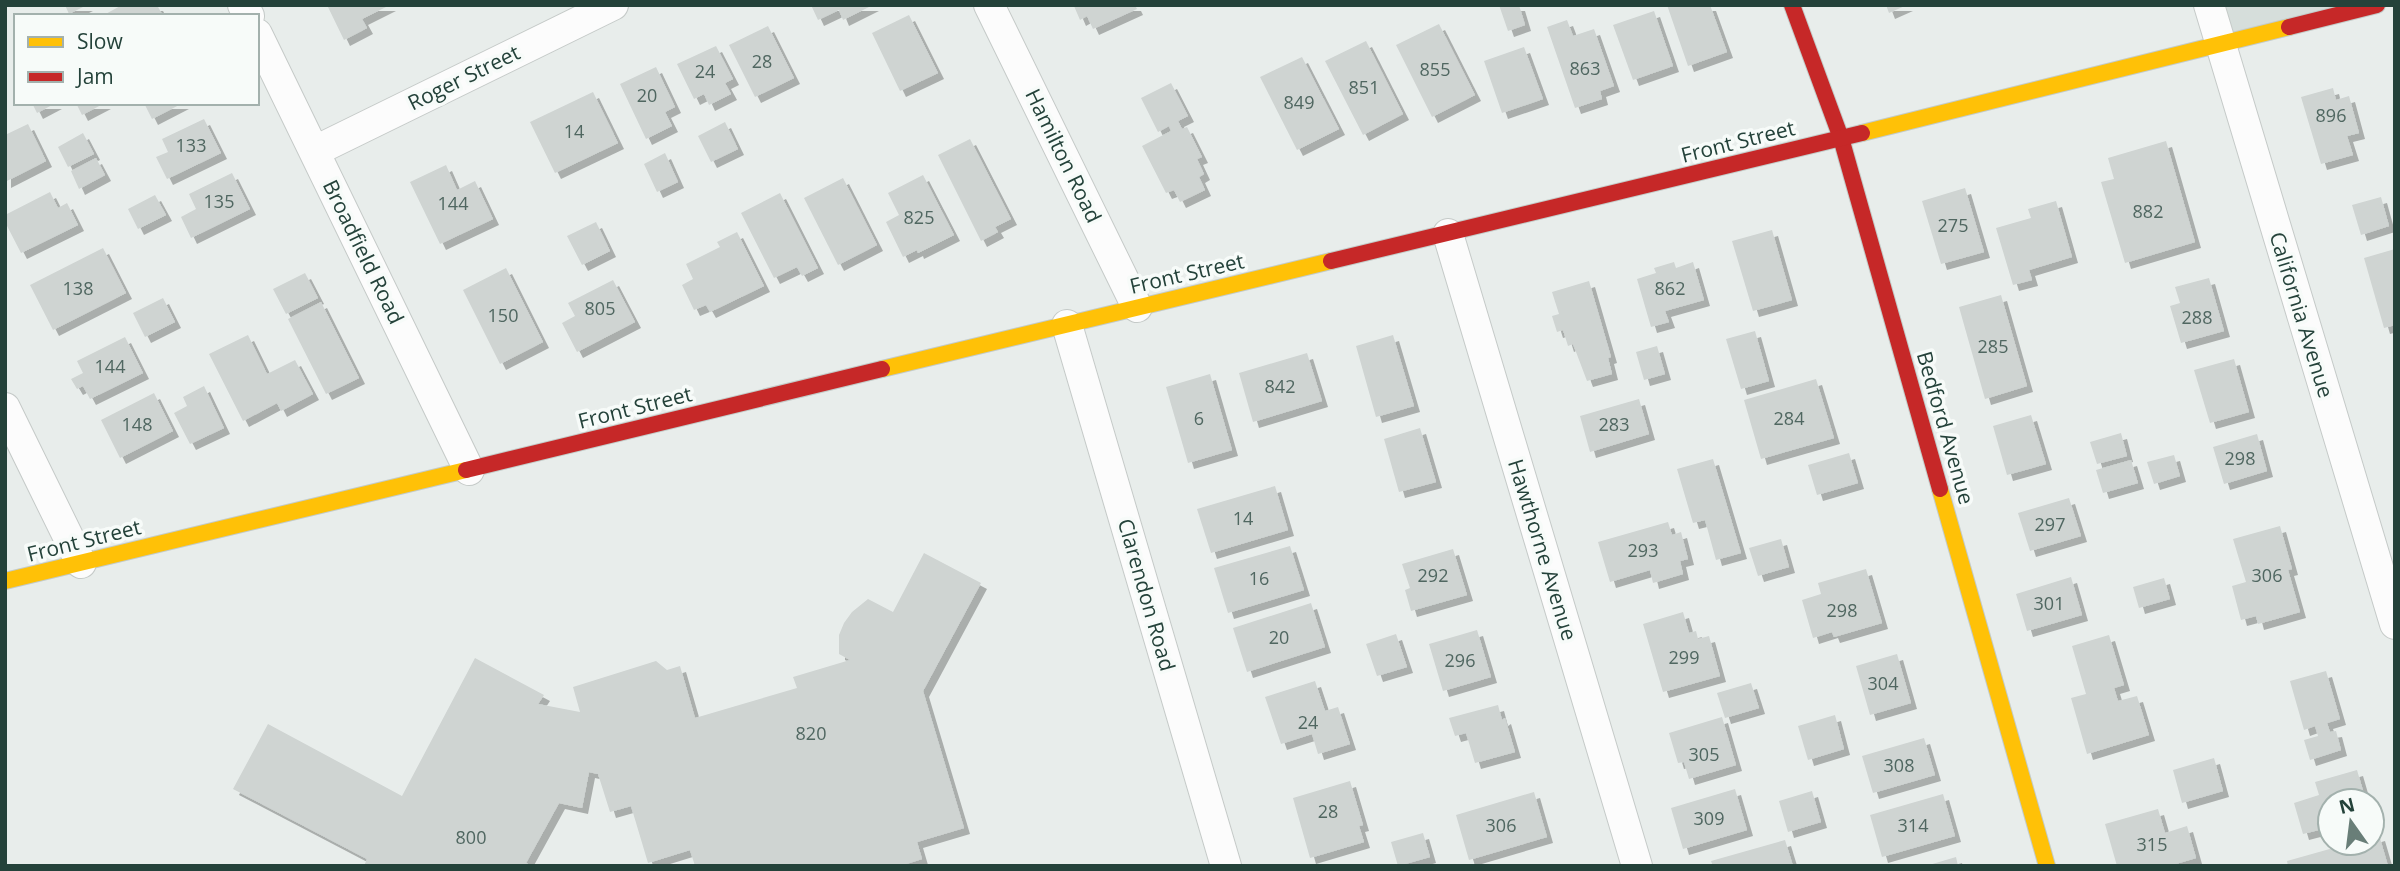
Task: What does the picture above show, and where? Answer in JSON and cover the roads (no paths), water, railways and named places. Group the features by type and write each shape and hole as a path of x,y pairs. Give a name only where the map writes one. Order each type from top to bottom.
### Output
{"main road":[{"name":"Bedford Avenue","path":"1792,5 1841,138 2047,866"},
{"name":"Front Street","path":"5,582 1448,234 2377,5"}],"street":[{"name":"Roger Street","path":"315,151 613,5"},
{"name":"Hamilton Road","path":"989,5 1137,307"},
{"name":"California Avenue","path":"2208,5 2395,624"},
{"name":"Broadfield Road","path":"259,38 469,470"},
{"name":"Hawthorne Avenue","path":"1448,234 1637,866"},
{"name":"Clarendon Road","path":"1067,325 1226,866"},
{"path":"5,408 81,563"}]}
